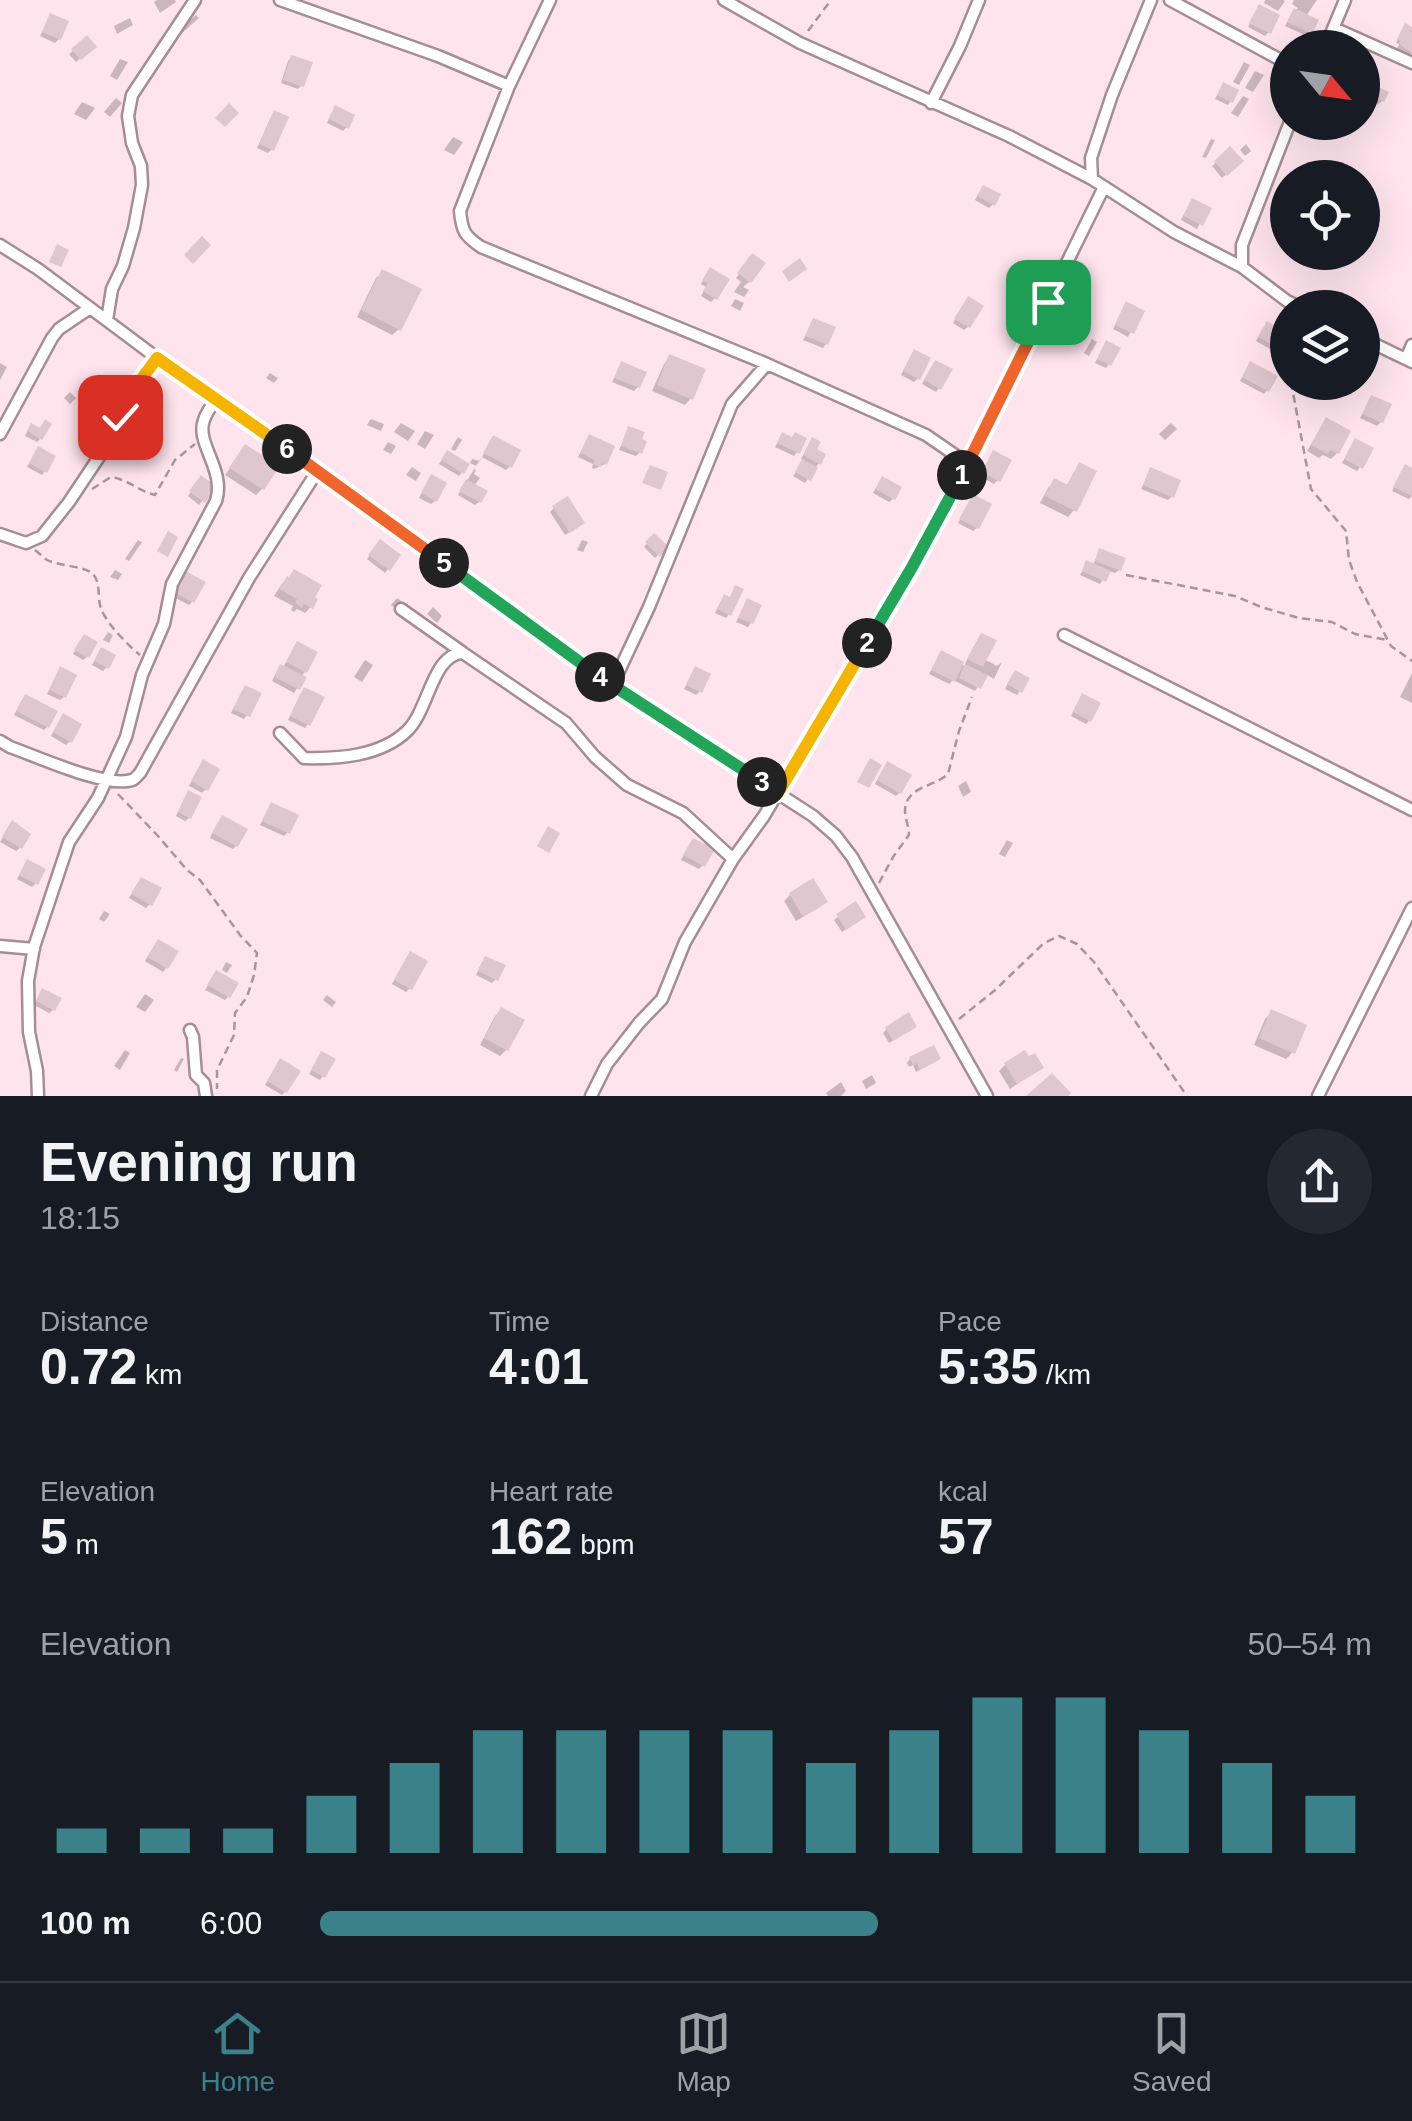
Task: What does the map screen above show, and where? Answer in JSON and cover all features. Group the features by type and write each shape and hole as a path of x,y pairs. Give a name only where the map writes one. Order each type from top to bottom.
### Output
{"street":[{"path":"107,320 142,185 128,116 132,95 195,0"},
{"path":"280,0 438,56 509,86"},
{"path":"550,0 509,86 460,211 466,237 926,435 968,464"},
{"path":"724,0 800,42 1010,136 1092,180 1182,236 1242,266 1273,290"},
{"path":"931,103 979,0"},
{"path":"1092,180 1090,158 1150,0"},
{"path":"1170,0 1270,54"},
{"path":"1344,0 1334,28 1412,63"},
{"path":"1242,266 1242,244 1283,140"},
{"path":"591,1096 607,1064 662,999 686,942 732,859 778,793 911,569 968,464 1104,187"},
{"path":"0,245 318,470 612,686 813,816 852,857 987,1096"},
{"path":"0,434 52,338 90,308"},
{"path":"1380,346 1409,360 1412,344"},
{"path":"0,534 26,542 42,536 105,448 140,381 157,358"},
{"path":"612,686 649,607 732,404 767,364"},
{"path":"38,1096 29,1032 28,981 34,950 68,842 106,781 126,737 147,660 164,624 172,584 220,489 202,432 204,419 217,399"},
{"path":"0,741 106,781 134,780 249,578 318,470"},
{"path":"401,610 566,723 595,757 627,785 683,813 732,859"},
{"path":"1064,635 1412,810"},
{"path":"280,733 304,758 358,755 374,750 408,730 422,711 433,680 446,660 453,653 463,653"},
{"path":"1318,1096 1412,908"},
{"path":"0,946 34,950"},
{"path":"190,1030 196,1075 204,1083 206,1096"}],"path":[{"path":"800,42 831,0"},
{"path":"1294,400 1310,489 1346,531 1348,560 1356,582 1388,641 1412,661"},
{"path":"73,497 111,477 155,495 174,460 204,438"},
{"path":"26,542 49,561 94,574 102,613 147,660"},
{"path":"1126,576 1235,596 1280,613 1332,622 1355,634 1388,641"},
{"path":"873,893 909,835 905,805 910,796 948,774 972,697"},
{"path":"106,781 200,880 257,954 246,997 235,1013 234,1034 217,1070 217,1096"},
{"path":"948,1028 1044,943 1059,936 1077,944 1094,962 1187,1096"}],"building":[{"path":"1259,4 1280,15 1270,34 1249,23"},
{"path":"1294,8 1319,20 1314,30 1287,22"},
{"path":"50,13 69,21 61,40 42,32"},
{"path":"1405,23 1412,27 1412,53 1397,39"},
{"path":"87,35 97,47 81,60 71,49"},
{"path":"291,55 313,62 304,87 283,80"},
{"path":"1223,82 1239,90 1233,103 1217,95"},
{"path":"1380,88 1389,92 1384,102 1380,100"},
{"path":"229,103 239,113 225,127 215,118"},
{"path":"335,105 355,115 349,129 329,119"},
{"path":"274,110 289,117 274,151 259,144"},
{"path":"1230,146 1244,161 1227,176 1214,161"},
{"path":"983,185 1001,194 995,206 977,196"},
{"path":"1192,198 1212,208 1203,226 1183,216"},
{"path":"202,236 211,245 193,264 184,255"},
{"path":"57,244 69,250 61,267 49,262"},
{"path":"752,253 766,263 751,283 737,273"},
{"path":"800,258 807,269 789,282 782,271"},
{"path":"710,267 730,279 717,300 703,291 708,283 702,280"},
{"path":"382,269 422,289 401,331 361,310"},
{"path":"968,296 984,306 970,328 954,319"},
{"path":"1126,301 1145,311 1134,334 1115,325"},
{"path":"813,318 836,327 828,345 805,336"},
{"path":"1267,321 1270,323 1270,344 1258,337"},
{"path":"1106,340 1121,348 1111,366 1097,359"},
{"path":"914,349 931,358 920,380 903,371"},
{"path":"669,354 706,369 693,400 657,385"},
{"path":"935,360 953,369 941,390 924,380"},
{"path":"621,361 647,372 640,388 614,378"},
{"path":"1250,361 1270,372 1270,390 1269,392 1242,377"},
{"path":"99,388 117,398 105,419 87,409"},
{"path":"1380,399 1392,404 1383,423 1362,414 1369,400"},
{"path":"1326,417 1351,431 1339,454 1330,450 1328,454 1311,445"},
{"path":"45,419 52,424 42,440 27,431 31,423 40,428"},
{"path":"628,426 645,432 642,439 647,441 642,454 621,446"},
{"path":"782,432 792,437 795,432 807,438 800,454 777,443"},
{"path":"589,434 615,446 607,465 593,464 595,460 580,453"},
{"path":"493,435 521,450 512,468 483,453"},
{"path":"812,437 821,442 817,449 826,454 821,465 803,455"},
{"path":"1355,438 1374,448 1363,469 1344,459"},
{"path":"245,444 280,466 264,490 229,468"},
{"path":"38,446 56,456 47,473 29,463"},
{"path":"447,450 470,464 464,474 441,460"},
{"path":"993,450 1012,460 1000,482 982,472"},
{"path":"802,459 818,468 811,481 795,472"},
{"path":"1079,462 1097,471 1077,512 1045,496 1054,478 1068,485"},
{"path":"1405,464 1412,468 1412,496 1393,487"},
{"path":"650,465 668,472 661,490 642,483"},
{"path":"1150,467 1181,480 1174,498 1143,485"},
{"path":"431,474 447,483 437,502 421,493"},
{"path":"201,475 217,487 205,503 189,491"},
{"path":"882,476 902,487 895,500 875,489"},
{"path":"466,479 488,491 481,503 459,491"},
{"path":"973,494 992,504 979,529 959,519"},
{"path":"568,496 585,523 570,533 552,506"},
{"path":"168,531 178,537 168,557 157,551"},
{"path":"654,533 669,547 660,557 645,542"},
{"path":"380,539 401,555 390,571 368,555"},
{"path":"1099,548 1126,558 1121,571 1095,561"},
{"path":"1086,560 1111,571 1106,582 1082,571"},
{"path":"294,569 322,585 313,609 304,604 302,608 295,603 297,599 279,589"},
{"path":"184,570 206,582 194,603 172,591"},
{"path":"735,585 744,589 731,616 717,609 724,594 730,597"},
{"path":"747,598 762,605 753,624 738,618"},
{"path":"981,633 997,640 983,667 967,659"},
{"path":"84,634 98,642 89,658 74,650"},
{"path":"297,641 318,652 307,673 286,662"},
{"path":"101,647 116,655 109,669 94,661"},
{"path":"941,650 964,662 955,682 931,670"},
{"path":"280,664 307,677 300,690 274,677"},
{"path":"965,664 988,675 981,689 959,678"},
{"path":"60,666 77,675 66,698 49,690"},
{"path":"695,666 711,674 702,693 686,685"},
{"path":"1015,670 1030,678 1022,693 1007,684"},
{"path":"245,685 262,693 250,717 233,709"},
{"path":"304,687 325,697 310,726 290,716"},
{"path":"1082,693 1101,703 1091,722 1073,712"},
{"path":"25,694 58,711 49,728 16,711"},
{"path":"63,713 82,724 72,743 53,732"},
{"path":"870,758 882,765 869,788 857,782"},
{"path":"203,759 220,769 208,791 191,781"},
{"path":"887,761 912,775 901,794 877,780"},
{"path":"188,790 202,797 191,819 178,812"},
{"path":"271,802 299,815 290,834 262,821"},
{"path":"222,815 248,829 238,847 212,833"},
{"path":"12,820 31,834 22,849 2,837"},
{"path":"548,826 560,833 549,853 537,846"},
{"path":"693,838 715,849 705,867 683,855"},
{"path":"27,859 46,869 38,885 19,875"},
{"path":"141,877 162,888 152,906 131,894"},
{"path":"813,878 828,902 803,917 789,893"},
{"path":"856,901 866,917 846,930 836,914"},
{"path":"158,939 179,951 168,969 147,957"},
{"path":"410,951 428,961 412,990 394,980"},
{"path":"485,956 506,965 498,981 478,971"},
{"path":"216,970 239,983 230,998 207,985"},
{"path":"42,988 62,998 55,1011 36,1001"},
{"path":"501,1007 525,1020 508,1051 484,1038"},
{"path":"1271,1009 1307,1025 1295,1054 1259,1038"},
{"path":"909,1012 917,1027 893,1041 885,1027"},
{"path":"934,1045 941,1059 920,1070 917,1063 913,1065 909,1057"},
{"path":"1025,1050 1029,1056 1035,1053 1044,1068 1017,1084 1004,1063"},
{"path":"321,1051 336,1059 325,1078 311,1070"},
{"path":"280,1058 301,1071 287,1093 267,1081"},
{"path":"1052,1073 1071,1093 1068,1096 1026,1096"}],"route":[{"path":"120,417 157,358 318,470 612,686 778,793 911,569 1048,302"}]}
